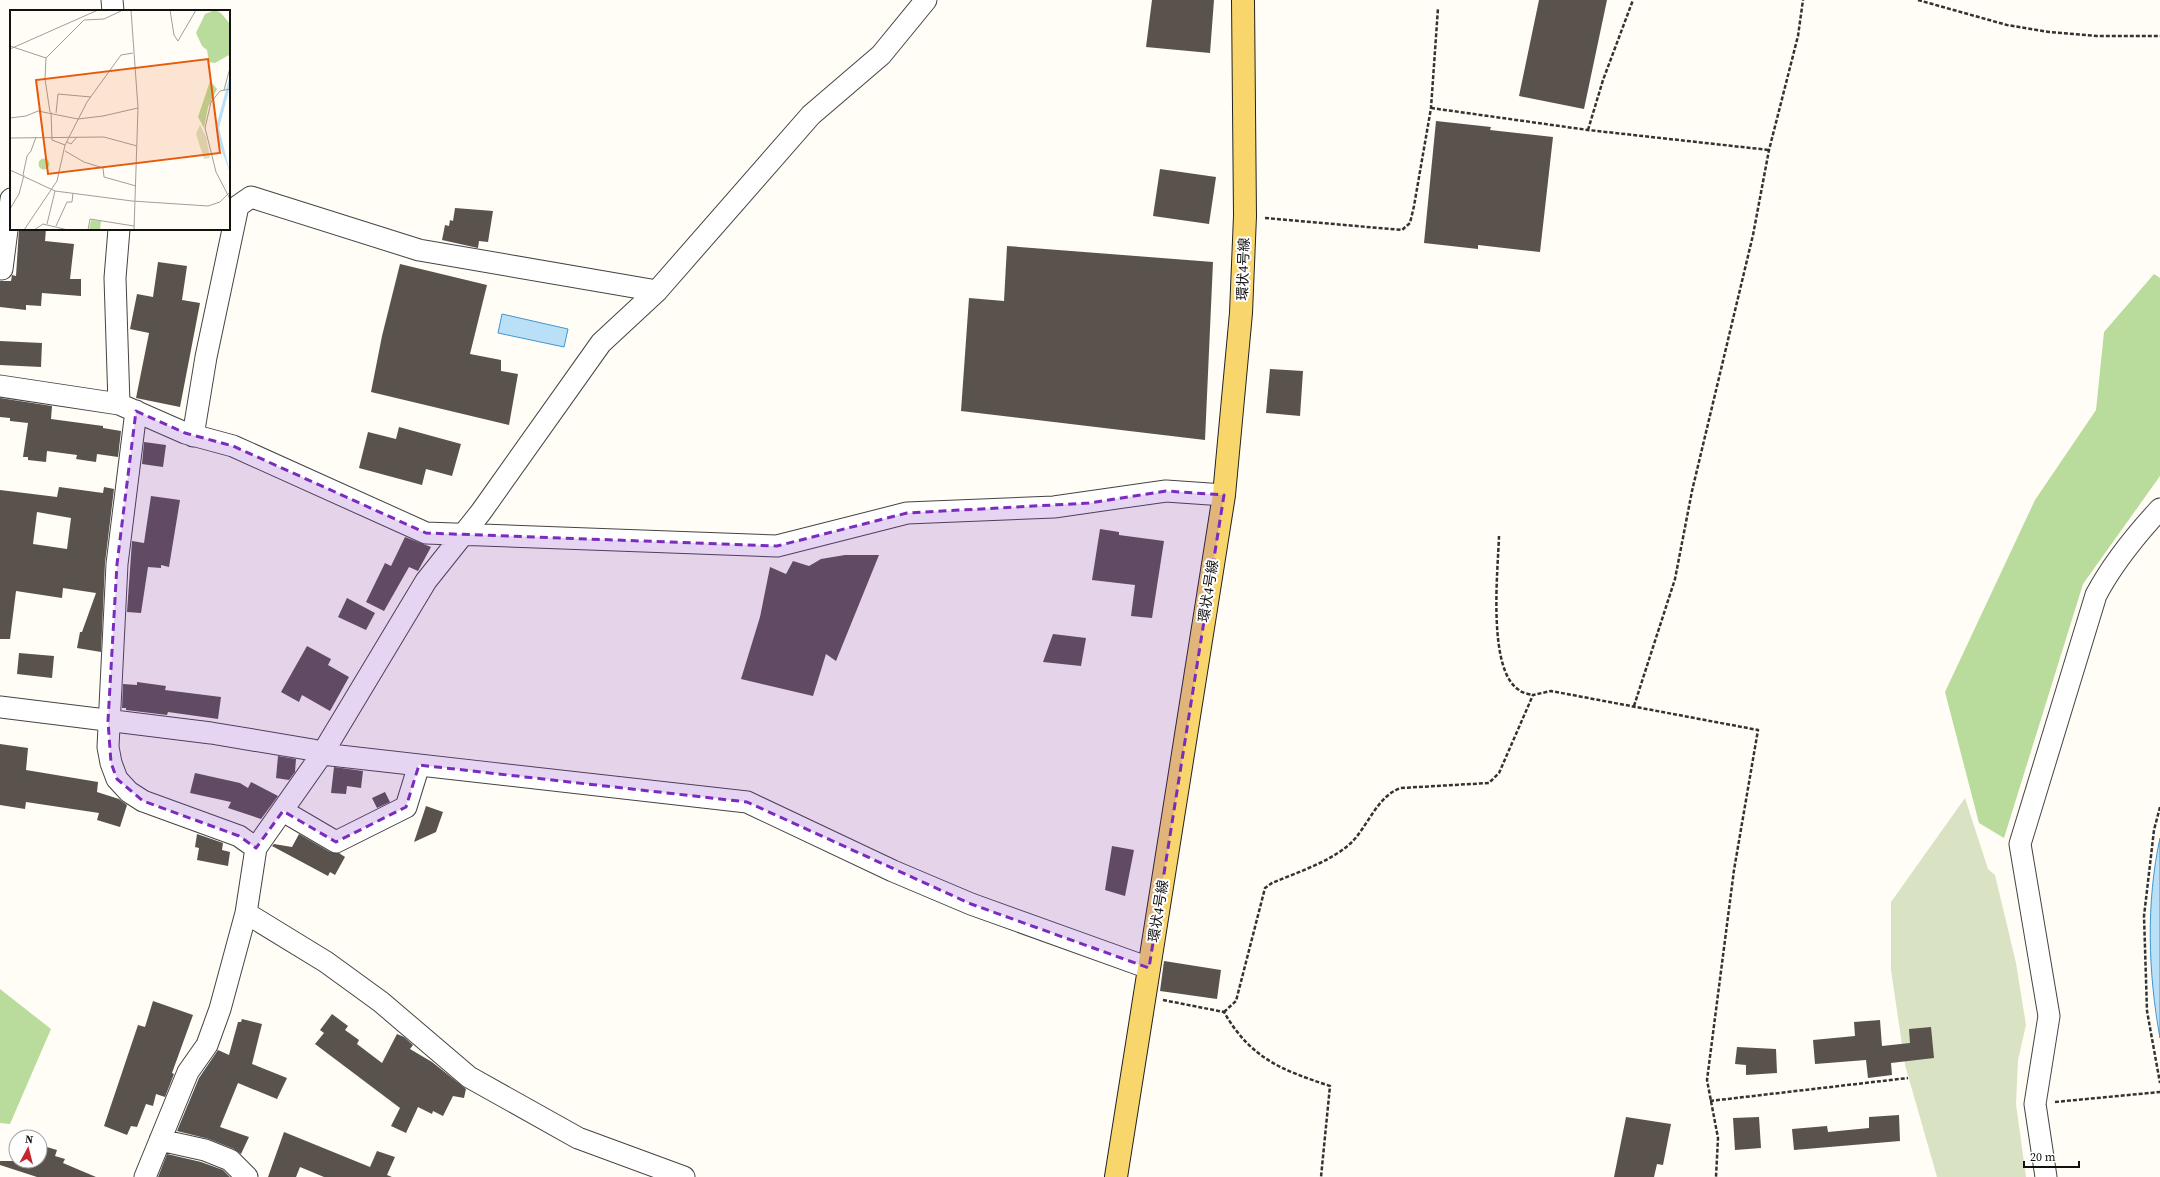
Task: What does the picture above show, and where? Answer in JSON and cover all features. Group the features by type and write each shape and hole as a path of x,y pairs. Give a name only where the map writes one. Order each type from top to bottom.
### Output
{"main road":[{"name":"環状4号線","path":"1116,1177 1224,495 1241,313 1245,216 1243,0"}],"street":[{"path":"112,0 113,10"},
{"path":"145,1177 188,1072 207,1045 220,1009 246,914 256,848 322,754 426,581 463,535 601,343 657,291 811,115 881,55 926,0"},
{"path":"193,436 206,357 238,206 251,197 419,250 657,291"},
{"path":"2,269 10,207"},
{"path":"119,230 115,278 128,408 108,722 111,763 117,779 129,792 143,802 239,836 256,848"},
{"path":"0,386 128,408 193,436 233,446 426,533 777,546 907,513 1054,506 1166,491 1224,495"},
{"path":"2046,1177 2035,1104 2049,1016 2020,844 2096,596 2109,571 2134,537 2160,509"},
{"path":"0,707 211,734 313,750 322,754 748,802 893,870 971,904 1149,968"},
{"path":"283,811 336,842 406,807 419,765"},
{"path":"246,914 326,962 381,1002 469,1078 578,1138 684,1177"},
{"path":"160,1140 205,1150 230,1160 247,1177"}],"path":[{"path":"1588,130 1603,80 1633,0"},
{"path":"1634,706 1675,579 1692,491 1753,235 1769,150 1798,36 1803,0"},
{"path":"1918,0 2007,25 2049,32 2097,36 2160,36"},
{"path":"1245,216 1402,230 1410,223 1431,108 1438,8"},
{"path":"1431,108 1588,130 1769,150"},
{"path":"1499,536 1495,621 1506,671 1511,683 1519,691 1533,695 1550,691 1758,730 1734,870 1708,1080 1710,1101 1718,1138 1716,1177"},
{"path":"1224,1012 1236,1001 1265,888 1272,883 1326,859 1350,844 1364,828 1390,791 1401,788 1490,784 1499,773 1533,695"},
{"path":"2160,808 2154,830 2144,916 2147,1011 2160,1083"},
{"path":"1145,996 1224,1012 1236,1032 1254,1052 1291,1073 1330,1086 1321,1177"},
{"path":"1710,1101 1908,1078"},
{"path":"2035,1104 2160,1092"}],"highlighted area":[{"path":"136,411 185,433 233,446 426,533 777,546 907,513 1089,503 1166,491 1224,495 1149,968 971,904 747,802 419,765 406,807 336,842 283,811 256,848 239,836 143,801 117,779 111,763 108,721 117,564"}],"green space":[{"path":"2154,274 2160,278 2160,476 2083,584 2004,838 1979,823 1945,692 2035,500 2096,410 2104,332"},
{"path":"1965,798 1988,869 1995,875 2016,963 2026,1025 2018,1060 2016,1104 2026,1177 1937,1177 1905,1065 1891,970 1891,902"},
{"path":"0,989 51,1029 10,1124 0,1123"}],"water":[{"path":"502,314 568,329 564,347 498,333"},
{"path":"2160,838 2160,1038 2153,988 2150,938 2152,887"}],"building":[{"path":"1152,0 1214,0 1210,53 1146,47"},
{"path":"1539,0 1607,0 1584,109 1519,96"},
{"path":"1436,121 1491,127 1490,130 1553,137 1540,252 1478,245 1478,249 1424,243"},
{"path":"1160,169 1216,177 1209,224 1153,216"},
{"path":"455,208 493,211 488,242 479,241 478,248 442,240 445,225 449,226 450,220 453,221"},
{"path":"19,230 46,230 45,241 74,244 70,279 81,279 81,296 42,293 41,306 26,305 26,310 0,307 0,281 11,281 12,275 16,276"},
{"path":"1007,246 1213,262 1205,440 961,411 969,298 1004,301"},
{"path":"158,262 187,266 182,300 200,303 180,407 136,398 149,333 130,329 137,294 153,297"},
{"path":"400,264 487,285 470,354 501,360 501,371 518,374 509,425 371,392 382,336"},
{"path":"0,341 42,343 41,367 0,365"},
{"path":"1270,369 1303,371 1300,416 1266,413"},
{"path":"0,398 52,406 51,419 103,426 103,428 121,431 118,457 97,454 96,462 76,459 77,455 47,451 46,462 28,460 28,457 23,457 28,423 10,421 10,418 0,417"},
{"path":"399,427 461,444 452,476 426,469 422,485 359,468 368,432 396,439"},
{"path":"144,442 166,445 163,467 142,464"},
{"path":"59,487 103,493 104,487 114,489 105,563 101,652 77,648 80,632 82,632 96,593 63,588 62,598 16,591 10,639 0,639 0,490 57,497","holes":["37,512 71,518 67,549 33,544"]},
{"path":"151,496 180,500 169,567 161,565 161,568 148,567 141,613 127,612 132,541 144,543"},
{"path":"1100,529 1119,532 1119,535 1164,541 1152,618 1131,616 1135,585 1092,580"},
{"path":"405,537 431,547 418,571 409,567 384,611 366,602 385,563 391,566"},
{"path":"845,555 879,555 836,661 826,654 813,696 741,679 760,617 770,567 786,574 793,561 809,566 821,559"},
{"path":"347,598 375,613 366,630 338,617"},
{"path":"1053,634 1086,638 1081,666 1043,662"},
{"path":"307,646 331,659 328,665 349,677 330,711 302,695 299,702 281,692"},
{"path":"19,653 54,656 52,678 17,674"},
{"path":"137,682 166,686 165,690 221,697 218,719 168,712 167,715 126,710 126,708 122,708 123,684 137,685"},
{"path":"0,744 28,748 26,770 98,782 97,792 119,799 127,805 120,827 97,820 99,813 26,802 25,809 0,805"},
{"path":"278,756 296,759 295,772 289,780 276,778"},
{"path":"334,767 363,771 361,788 347,786 346,794 331,793"},
{"path":"195,773 240,783 248,788 251,782 278,796 261,819 228,808 231,802 190,793"},
{"path":"385,792 390,802 377,808 372,798"},
{"path":"426,806 443,812 436,832 414,842"},
{"path":"197,834 223,843 222,850 230,852 228,866 197,860 199,848 195,847"},
{"path":"299,834 330,852 339,853 345,857 335,875 330,872 328,876 272,846 274,844 292,847"},
{"path":"1112,846 1134,850 1125,896 1105,890"},
{"path":"1164,961 1221,970 1217,999 1160,991"},
{"path":"153,1001 193,1015 165,1097 156,1094 153,1106 146,1104 137,1127 131,1126 127,1135 104,1126 138,1025 145,1027"},
{"path":"332,1014 348,1026 345,1030 359,1040 357,1044 382,1063 397,1034 404,1037 413,1045 410,1049 432,1062 466,1089 464,1098 453,1096 443,1116 433,1111 432,1114 418,1107 406,1133 391,1126 400,1108 315,1044 324,1033 320,1030"},
{"path":"242,1019 262,1024 252,1064 287,1078 277,1099 238,1083 220,1127 249,1137 241,1154 234,1149 209,1139 177,1131 199,1078 218,1050 229,1055 238,1022 241,1022"},
{"path":"1880,1020 1882,1046 1910,1043 1909,1029 1931,1027 1934,1058 1891,1063 1892,1075 1868,1078 1866,1060 1815,1064 1813,1040 1855,1036 1854,1022"},
{"path":"1737,1047 1776,1049 1777,1073 1746,1075 1746,1065 1735,1064"},
{"path":"1899,1115 1900,1141 1794,1150 1792,1129 1827,1126 1828,1132 1869,1128 1869,1117"},
{"path":"1626,1117 1671,1124 1663,1165 1657,1164 1654,1177 1614,1177"},
{"path":"1759,1117 1761,1148 1735,1150 1733,1118"},
{"path":"284,1132 370,1167 377,1151 395,1157 387,1175 392,1177 324,1177 300,1167 296,1177 268,1177"},
{"path":"48,1147 57,1150 55,1156 65,1159 63,1163 96,1177 37,1177 12,1169 48,1169"},
{"path":"167,1154 201,1162 223,1170 230,1177 158,1177"},
{"path":"0,1161 8,1161 8,1168 0,1165"}]}
